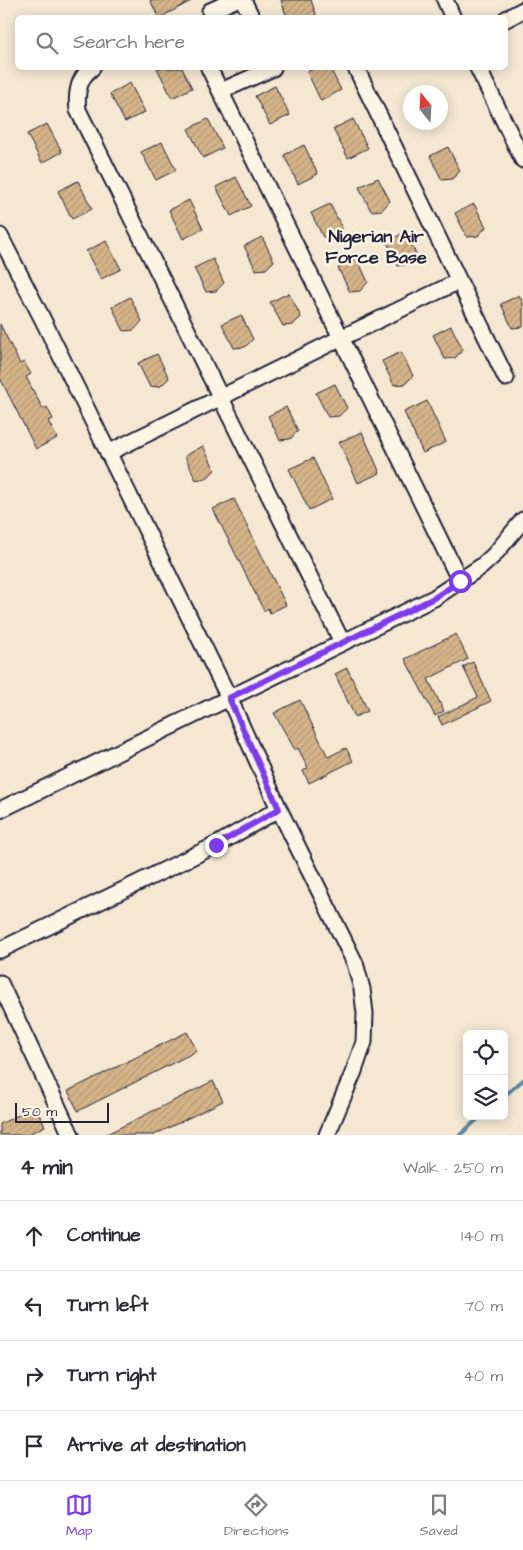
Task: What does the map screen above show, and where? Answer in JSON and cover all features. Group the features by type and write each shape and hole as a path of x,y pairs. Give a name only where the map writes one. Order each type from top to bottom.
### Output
{"street":[{"path":"210,11 235,0"},
{"path":"242,0 250,15"},
{"path":"445,0 452,15"},
{"path":"508,18 523,10"},
{"path":"89,70 80,82 77,95 78,110 342,642"},
{"path":"210,70 460,581"},
{"path":"221,91 268,70"},
{"path":"357,70 506,378"},
{"path":"479,70 523,160"},
{"path":"0,236 229,698 279,809 355,963 362,989 365,1013 364,1042 327,1135"},
{"path":"108,453 459,282"},
{"path":"0,810 434,598 482,566 494,555 523,520"},
{"path":"0,950 216,845 279,809"},
{"path":"0,983 71,1135"}],"building":[{"path":"150,0 193,0 165,15 158,15"},
{"path":"281,0 311,0 316,15 286,15"},
{"path":"158,70 183,70 192,88 172,98"},
{"path":"311,70 331,70 341,90 321,101 307,72"},
{"path":"130,83 145,112 125,122 110,94"},
{"path":"275,86 290,115 270,125 255,96"},
{"path":"208,119 223,148 203,158 188,129"},
{"path":"353,119 368,148 348,158 333,129"},
{"path":"47,124 62,152 42,163 27,134"},
{"path":"162,142 176,170 156,180 141,152"},
{"path":"304,145 318,174 298,184 284,155"},
{"path":"448,147 460,171 452,179 442,180 430,156"},
{"path":"236,177 251,206 231,216 216,187"},
{"path":"378,178 390,201 382,210 371,211 359,187"},
{"path":"78,181 92,209 72,219 58,191"},
{"path":"189,200 203,229 183,239 169,210"},
{"path":"330,204 342,228 334,236 323,237 311,213"},
{"path":"474,204 486,227 478,236 467,237 455,213"},
{"path":"405,232 417,256 409,264 398,266 387,242"},
{"path":"262,237 274,261 266,269 256,270 244,246"},
{"path":"106,241 121,269 101,279 86,251"},
{"path":"357,258 368,282 360,291 350,292 338,268"},
{"path":"213,259 224,283 216,291 206,292 194,268"},
{"path":"289,293 301,317 293,325 283,326 270,302"},
{"path":"519,295 523,303 523,327 512,328 501,304"},
{"path":"130,297 142,321 134,330 124,331 112,307"},
{"path":"241,315 253,339 245,347 234,348 222,324"},
{"path":"0,324 20,364 24,362 31,374 26,377 43,409 47,407 53,419 48,421 57,438 36,449 0,378"},
{"path":"451,326 463,350 455,358 445,359 433,335"},
{"path":"401,352 413,376 405,384 394,385 382,361"},
{"path":"157,354 169,378 161,386 150,387 138,363"},
{"path":"335,384 347,408 339,416 328,417 316,393"},
{"path":"427,401 446,442 423,453 404,412"},
{"path":"286,407 298,431 290,439 280,440 268,416"},
{"path":"362,432 380,473 358,483 339,442"},
{"path":"203,446 215,470 207,478 196,480 185,456"},
{"path":"313,458 332,499 309,510 289,469"},
{"path":"234,499 286,605 270,613 268,608 264,611 213,509"},
{"path":"456,634 468,659 428,679 444,711 435,716 405,659"},
{"path":"473,662 491,701 442,725 438,717 478,697 463,667"},
{"path":"347,668 368,711 355,717 335,674"},
{"path":"300,700 328,757 346,748 353,761 309,783 303,771 308,768 298,748 295,750 274,713"},
{"path":"187,1032 197,1051 78,1111 68,1091"},
{"path":"213,1081 223,1101 154,1135 105,1135"},
{"path":"35,1107 45,1126 27,1135 0,1135 0,1124"}],"waterway":[{"path":"508,1093 523,1080"},
{"path":"460,1135 477,1120"}],"district":[{"name":"Nigerian Air Force Base","path":"376,246"}],"route":[{"path":"216,845 279,809 229,698 434,598 460,581"}]}
